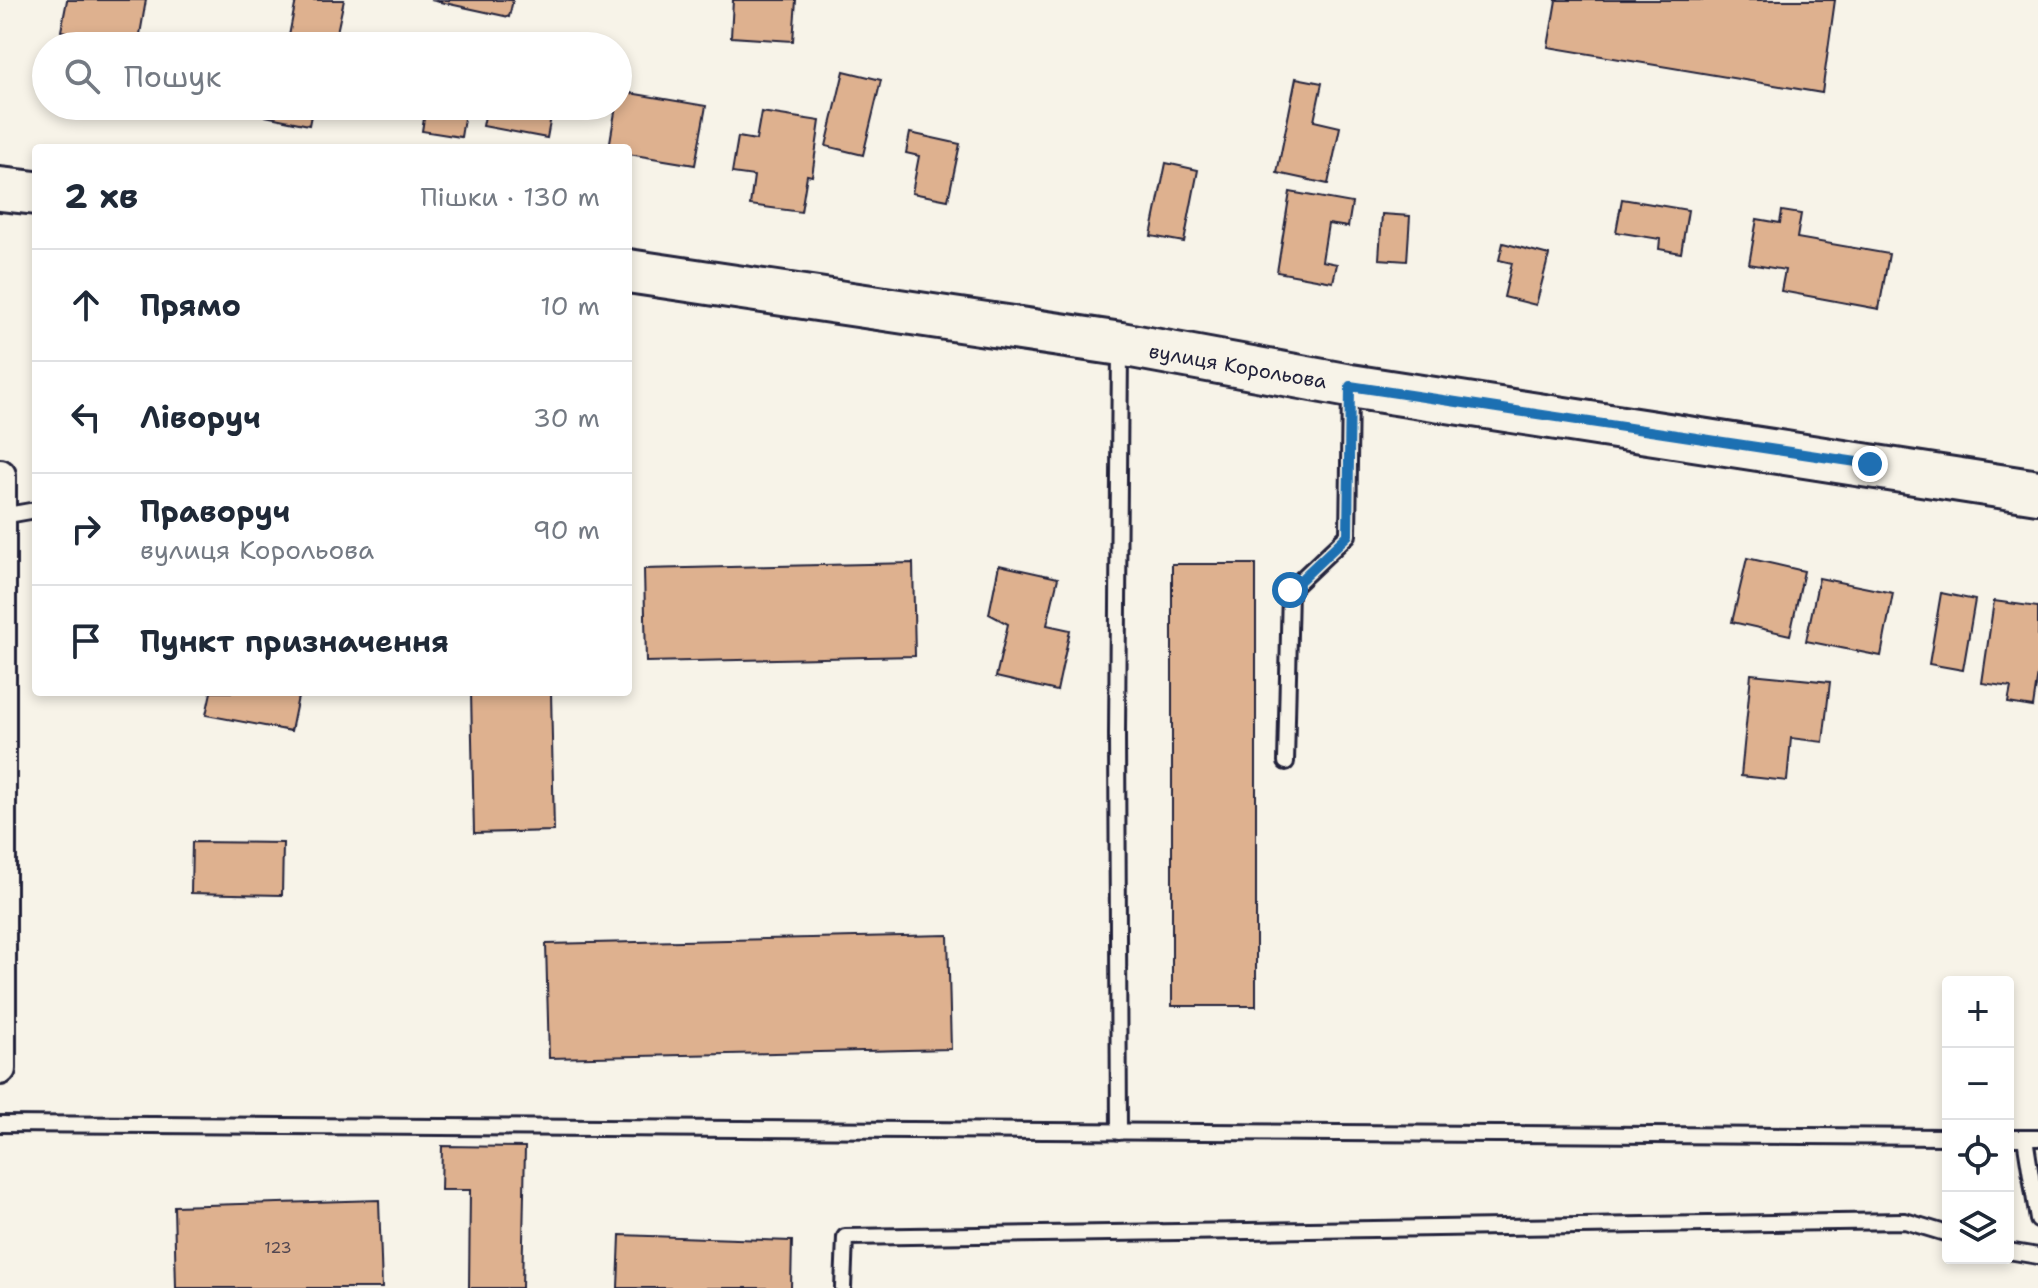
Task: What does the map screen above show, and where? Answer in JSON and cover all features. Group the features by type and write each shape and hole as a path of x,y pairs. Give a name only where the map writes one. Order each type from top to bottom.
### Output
{"main road":[{"path":"0,189 32,193"},
{"name":"вулиця Корольова","path":"632,272 1121,344 1350,386 2038,492"}],"street":[{"path":"0,475 0,1069"}],"lane":[{"path":"1119,1132 1117,719 1121,344"},
{"path":"1286,762 1290,590 1348,535 1350,386"},
{"path":"2,516 32,511"},
{"path":"0,1124 1942,1137"},
{"path":"2031,1138 2038,1220"},
{"path":"843,1288 845,1237 1905,1221 1942,1232"},
{"path":"2014,1252 2038,1256"}],"building":[{"path":"67,0 146,0 140,32 61,31"},
{"path":"296,0 344,0 337,32 290,32"},
{"path":"431,0 513,0 509,17"},
{"path":"733,0 796,0 793,41 731,37"},
{"path":"1556,0 1835,0 1822,93 1548,47"},
{"path":"844,71 881,80 863,155 826,146"},
{"path":"1296,78 1322,83 1314,121 1340,127 1328,184 1277,173"},
{"path":"632,93 706,106 695,165 632,155 632,144 610,144 614,120 632,120"},
{"path":"761,112 820,121 812,176 807,175 801,212 750,205 754,176 732,173 738,137 756,140"},
{"path":"285,120 310,120 309,125"},
{"path":"424,120 464,120 461,137 422,131"},
{"path":"484,120 550,120 547,138 483,126"},
{"path":"910,133 960,144 948,200 912,193 919,156 906,153"},
{"path":"1166,163 1198,170 1184,242 1151,236"},
{"path":"1290,192 1352,203 1348,227 1328,224 1322,261 1337,264 1333,282 1277,272"},
{"path":"1622,199 1688,210 1681,253 1659,249 1660,239 1616,232"},
{"path":"1782,211 1801,214 1797,238 1889,254 1879,309 1781,291 1785,270 1749,264 1757,219 1780,223"},
{"path":"1382,214 1410,216 1407,261 1379,259"},
{"path":"1503,243 1549,255 1536,305 1504,297 1512,263 1499,260"},
{"path":"1747,558 1804,571 1790,635 1732,622"},
{"path":"913,563 915,656 646,662 644,569"},
{"path":"1172,564 1256,564 1256,1006 1172,1006"},
{"path":"999,565 1058,578 1047,625 1070,630 1057,691 996,677 1008,624 989,614"},
{"path":"1819,578 1893,593 1881,656 1806,641"},
{"path":"1941,593 1975,600 1963,670 1929,664"},
{"path":"1994,601 2038,607 2038,673 2033,707 2008,703 2011,687 1982,683"},
{"path":"1751,674 1830,682 1823,742 1791,738 1787,781 1741,776"},
{"path":"210,696 298,696 291,731 206,715"},
{"path":"471,696 551,696 554,831 474,833"},
{"path":"192,842 283,843 282,895 191,893"},
{"path":"948,935 951,1049 549,1058 546,944"},
{"path":"442,1146 525,1147 522,1288 469,1288 470,1190 441,1190"},
{"path":"379,1200 382,1288 176,1288 174,1206"},
{"path":"620,1235 792,1241 791,1288 618,1288"}],"route":[{"path":"1290,590 1348,535 1350,386 1870,464"}]}
